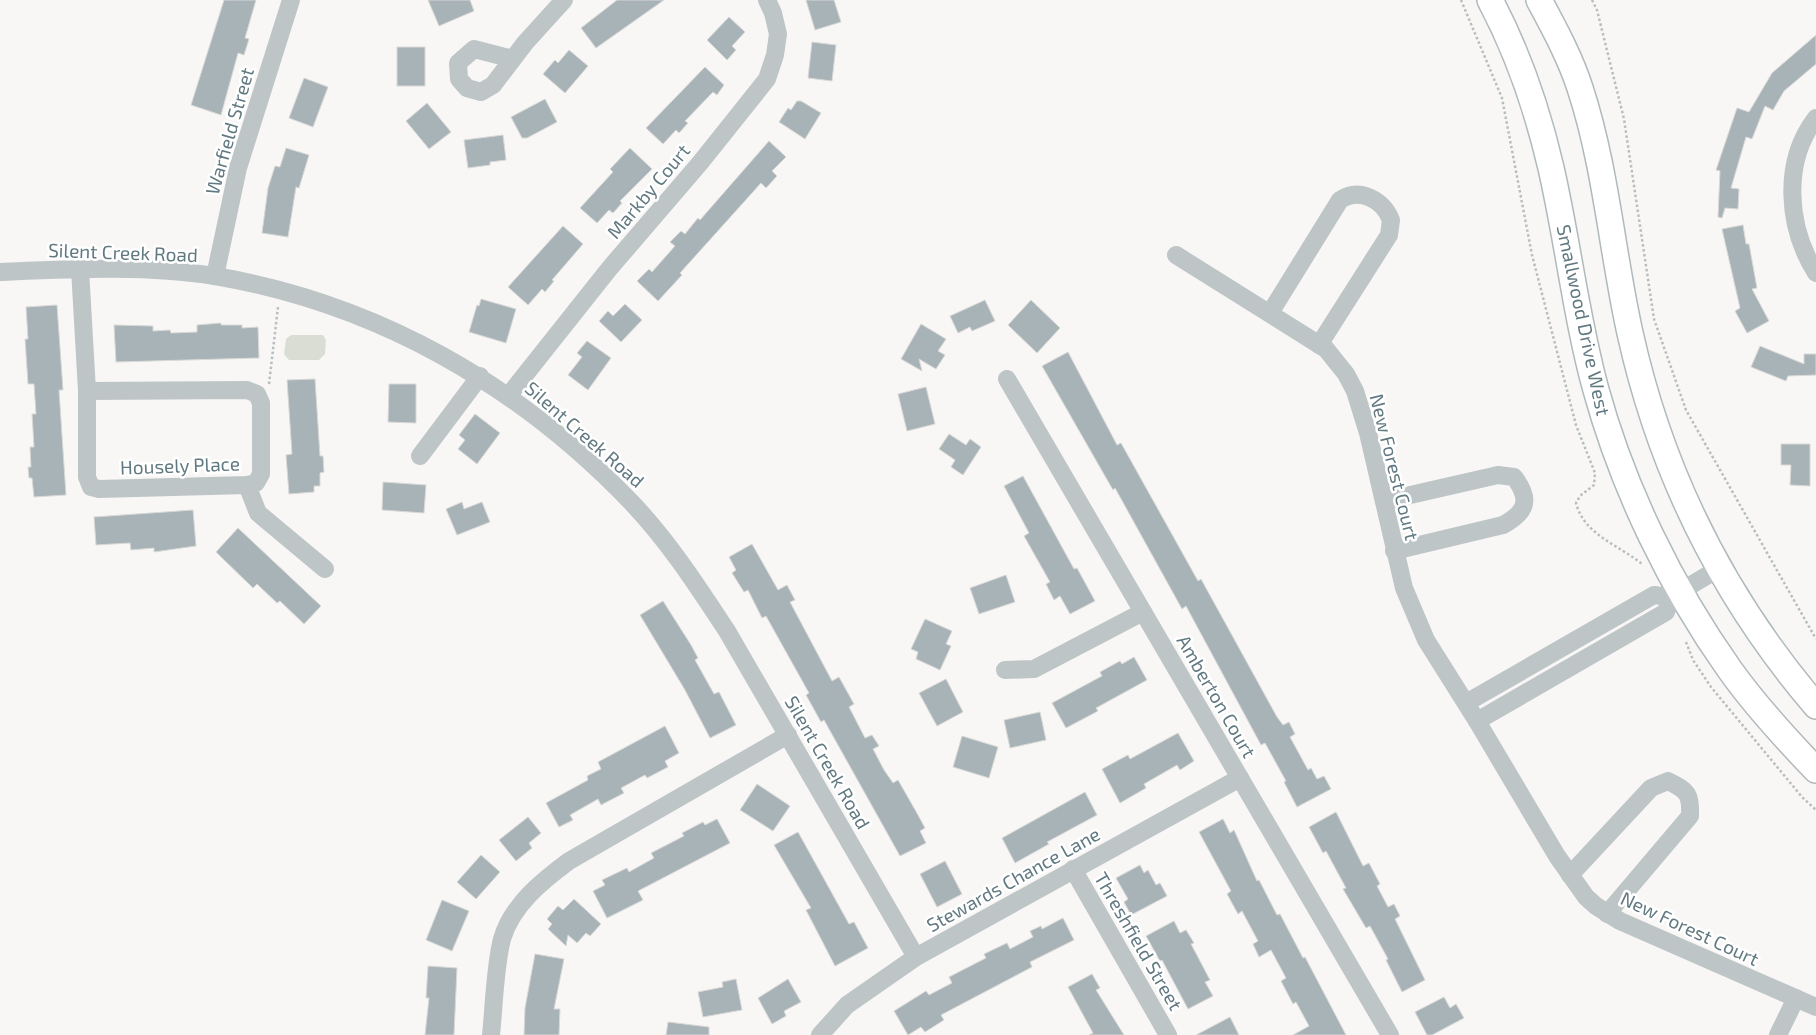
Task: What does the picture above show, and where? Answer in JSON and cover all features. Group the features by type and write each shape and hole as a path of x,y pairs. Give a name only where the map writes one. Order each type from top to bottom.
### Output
{"street":[{"name":"Warfield Street","path":"215,276 238,168 291,0"},
{"path":"513,59 564,0"},
{"name":"Markby Court","path":"509,395 609,269 700,163 767,79 775,55 778,34 774,13 767,0"},
{"name":"Smallwood Drive West","path":"1490,0 1510,40 1550,166 1596,389 1624,476 1676,594 1730,670 1816,770"},
{"path":"1539,0 1580,87 1598,156 1630,336 1658,435 1673,474 1718,569 1761,635 1816,706"},
{"path":"1816,118 1802,144 1792,181 1797,229 1808,260 1816,273"},
{"path":"1270,313 1340,200 1348,195 1358,193 1366,195 1388,212 1392,227 1389,235 1319,345"},
{"name":"New Forest Court","path":"1176,255 1319,345 1335,359 1354,392 1368,433 1394,551 1404,588 1418,622 1434,655 1478,721 1545,839 1586,897 1607,914 1664,942 1816,1007"},
{"name":"Silent Creek Road","path":"0,272 80,269 145,270 215,276 280,291 371,321 418,342 480,376 509,395 580,453 633,504 668,545 727,631 916,957"},
{"name":"Housely Place","path":"80,269 87,391 87,478 91,486 99,489 247,486 256,483 261,474 261,403 257,394 247,390 87,391"},
{"path":"420,456 480,376"},
{"name":"Amberton Court","path":"1007,379 1390,1035"},
{"path":"1384,501 1498,474 1514,477 1522,488 1524,495 1524,505 1517,517 1503,525 1394,551"},
{"path":"247,486 258,513 325,569"},
{"path":"1466,703 1654,595 1676,594 1718,569"},
{"path":"1478,721 1666,612 1676,594"},
{"path":"1005,670 1034,669 1143,612"},
{"path":"490,1035 502,938 523,901 542,881 569,861 788,735"},
{"name":"Stewards Chance Lane","path":"820,1035 847,1005 916,957 1240,778"},
{"path":"1570,875 1651,788 1668,782 1687,793 1691,801 1690,816 1607,914"},
{"name":"Threshfield Street","path":"1073,869 1168,1035"},
{"path":"1778,1035 1796,998"}],"path":[{"path":"1461,0 1502,98 1532,254 1576,425 1595,473 1594,485 1580,496 1576,503 1580,516 1599,536 1633,556 1646,567"},
{"path":"1592,0 1624,119 1654,319 1686,410 1816,639"},
{"path":"268,388 280,291"},
{"path":"1683,636 1693,660 1711,687 1802,797 1816,810"}],"shaded area":[{"path":"291,335 323,335 326,340 325,354 319,360 289,360 284,354 286,339"}],"building":[{"path":"224,0 256,0 245,38 249,39 244,55 238,53 221,115 191,105"},
{"path":"428,0 470,0 474,11 439,26"},
{"path":"617,0 664,0 596,48 581,28"},
{"path":"806,0 834,0 841,22 815,30"},
{"path":"729,17 745,32 732,46 736,50 727,60 707,40"},
{"path":"1816,35 1816,64 1784,91 1773,110 1765,106 1752,139 1746,137 1731,188 1739,189 1738,209 1725,208 1722,218 1718,217 1720,171 1716,170 1737,108 1749,112 1772,73"},
{"path":"812,42 836,45 832,81 808,78"},
{"path":"397,47 425,47 425,86 397,86"},
{"path":"569,50 588,66 565,93 543,74 555,60 558,63"},
{"path":"705,67 724,85 717,95 713,92 685,121 688,123 679,133 676,130 663,144 646,128"},
{"path":"304,78 328,87 313,127 289,118"},
{"path":"545,99 557,122 527,138 522,138 511,117"},
{"path":"797,101 801,101 821,113 805,139 779,122 788,108 791,110"},
{"path":"427,103 451,132 429,149 406,121"},
{"path":"503,135 506,160 490,162 490,165 468,168 464,140"},
{"path":"769,141 786,157 772,171 777,176 766,188 761,183 680,273 682,275 658,301 637,281 649,269 652,272 675,246 670,242 681,231 685,234 698,218 700,220"},
{"path":"286,148 309,155 299,188 296,187 288,237 262,233 268,188 275,166 280,167"},
{"path":"630,148 652,169 620,201 622,203 613,213 609,210 597,223 580,208 613,172 610,169"},
{"path":"1743,225 1746,244 1749,244 1757,288 1752,289 1769,321 1747,333 1735,311 1740,308 1722,229"},
{"path":"563,226 583,244 552,280 554,281 545,292 542,289 528,305 508,287"},
{"path":"481,299 516,309 506,343 469,332 477,305 479,306"},
{"path":"985,300 995,321 972,331 970,327 958,333 950,316"},
{"path":"1031,300 1060,328 1037,353 1008,325"},
{"path":"625,304 642,320 621,342 599,321 608,311 613,316"},
{"path":"57,305 63,390 59,390 66,495 34,497 32,478 29,478 28,467 31,467 30,447 34,447 32,414 36,414 34,384 28,384 25,339 28,339 26,307"},
{"path":"221,323 221,325 242,325 242,328 258,327 259,358 116,362 114,325 153,326 153,331 170,330 171,333 197,332 197,325"},
{"path":"921,324 946,339 938,351 945,355 936,369 919,359 922,371 901,359"},
{"path":"587,341 611,358 588,390 568,375 582,357 577,353"},
{"path":"1760,346 1804,364 1804,354 1816,354 1816,375 1788,376 1786,381 1751,367"},
{"path":"1068,352 1117,445 1121,443 1198,581 1201,579 1277,717 1283,725 1289,722 1295,734 1290,737 1308,770 1311,768 1317,779 1324,776 1331,789 1297,807 1284,782 1286,781 1265,743 1261,745 1186,606 1182,609 1115,488 1113,490 1042,366"},
{"path":"315,379 320,456 323,456 324,472 320,473 320,486 314,486 314,492 289,494 286,455 292,454 287,380"},
{"path":"389,384 416,384 416,423 388,422"},
{"path":"926,387 935,424 907,431 898,394"},
{"path":"475,414 500,433 477,464 458,449 465,440 459,435"},
{"path":"949,434 966,445 970,439 981,447 963,475 951,467 955,460 939,449"},
{"path":"1781,444 1810,444 1810,486 1790,485 1791,465 1781,465"},
{"path":"1023,476 1074,569 1077,568 1095,601 1070,614 1060,596 1054,600 1046,584 1050,582 1024,536 1029,533 1004,486"},
{"path":"383,482 426,485 424,513 382,510"},
{"path":"462,502 464,509 482,502 490,522 457,535 446,509"},
{"path":"193,510 196,546 154,552 154,548 131,550 130,543 96,545 94,517"},
{"path":"238,528 321,606 304,624 280,601 277,603 257,584 253,588 216,552"},
{"path":"752,544 778,590 787,585 795,600 790,602 832,681 839,677 854,704 849,707 865,738 872,735 879,746 873,749 884,770 893,783 898,780 918,815 925,828 920,831 926,843 900,856 824,720 821,722 806,695 809,693 766,616 762,618 748,590 744,592 732,573 736,570 729,557"},
{"path":"1006,575 1015,602 979,614 970,588"},
{"path":"663,601 691,645 698,658 695,660 714,694 719,692 736,725 710,738 685,690 640,615"},
{"path":"925,619 952,631 946,644 951,646 940,670 916,659 918,652 911,649"},
{"path":"1134,657 1147,680 1096,708 1098,711 1066,728 1052,703 1102,676 1100,672 1120,661 1122,664"},
{"path":"946,679 963,712 937,726 919,693"},
{"path":"1040,712 1046,740 1010,748 1004,720"},
{"path":"665,726 679,753 665,761 668,767 647,778 645,775 621,788 624,793 601,805 598,799 570,815 573,820 559,827 546,803 588,780 587,776 601,769 598,762"},
{"path":"1178,733 1194,761 1180,770 1177,765 1144,784 1146,788 1120,803 1102,769 1128,755 1130,759"},
{"path":"962,736 998,747 989,778 953,767"},
{"path":"757,784 790,806 773,831 740,810"},
{"path":"1085,792 1097,815 1047,842 1049,844 1015,863 1002,838"},
{"path":"1336,812 1363,866 1369,863 1380,884 1377,886 1388,907 1394,904 1400,916 1395,919 1425,980 1402,992 1386,960 1388,959 1370,926 1366,928 1343,889 1346,888 1326,851 1323,853 1309,827"},
{"path":"528,817 541,833 529,843 532,848 516,861 499,840"},
{"path":"717,819 730,843 638,891 643,900 607,918 593,891 605,885 602,880 627,868 629,872 654,858 651,853 684,836 682,833 703,822 705,825"},
{"path":"1223,819 1230,833 1234,830 1257,881 1259,880 1277,915 1280,914 1303,958 1305,957 1346,1035 1293,1035 1309,1026 1296,1002 1293,1004 1281,981 1286,978 1271,950 1259,957 1253,944 1258,941 1242,911 1238,914 1227,894 1231,891 1199,832"},
{"path":"798,832 849,924 854,922 868,948 835,966 806,910 811,908 774,845"},
{"path":"481,855 500,872 476,899 457,882"},
{"path":"945,861 962,894 937,907 920,874"},
{"path":"1140,865 1144,873 1148,870 1156,885 1160,883 1167,896 1131,915 1124,902 1128,899 1116,878"},
{"path":"574,899 601,924 590,936 586,933 577,943 568,935 566,946 548,929 552,924 547,919 558,906 563,910"},
{"path":"442,900 469,911 452,951 426,940"},
{"path":"1063,918 1074,940 1030,962 1032,967 941,1015 944,1020 925,1032 921,1027 908,1035 894,1011 926,991 929,995 952,983 949,977 986,958 984,954 1007,943 1010,949 1033,937 1030,931 1041,926 1042,929"},
{"path":"1174,921 1180,933 1186,930 1194,943 1191,944 1210,980 1205,982 1213,996 1188,1009 1162,960 1160,961 1146,936"},
{"path":"535,954 564,959 554,1009 560,1009 559,1035 524,1035 525,1008"},
{"path":"428,966 457,968 454,1035 425,1035 429,998 426,998"},
{"path":"1092,974 1100,988 1096,990 1124,1035 1089,1035 1093,1033 1068,987"},
{"path":"736,979 742,1010 703,1017 698,992 723,987 722,982"},
{"path":"788,979 801,1002 784,1011 786,1016 772,1024 758,998"},
{"path":"1444,997 1450,1008 1456,1004 1464,1018 1432,1035 1427,1035 1415,1012"},
{"path":"1230,1017 1239,1035 1196,1035"},
{"path":"668,1022 709,1027 709,1035 666,1035"}]}
